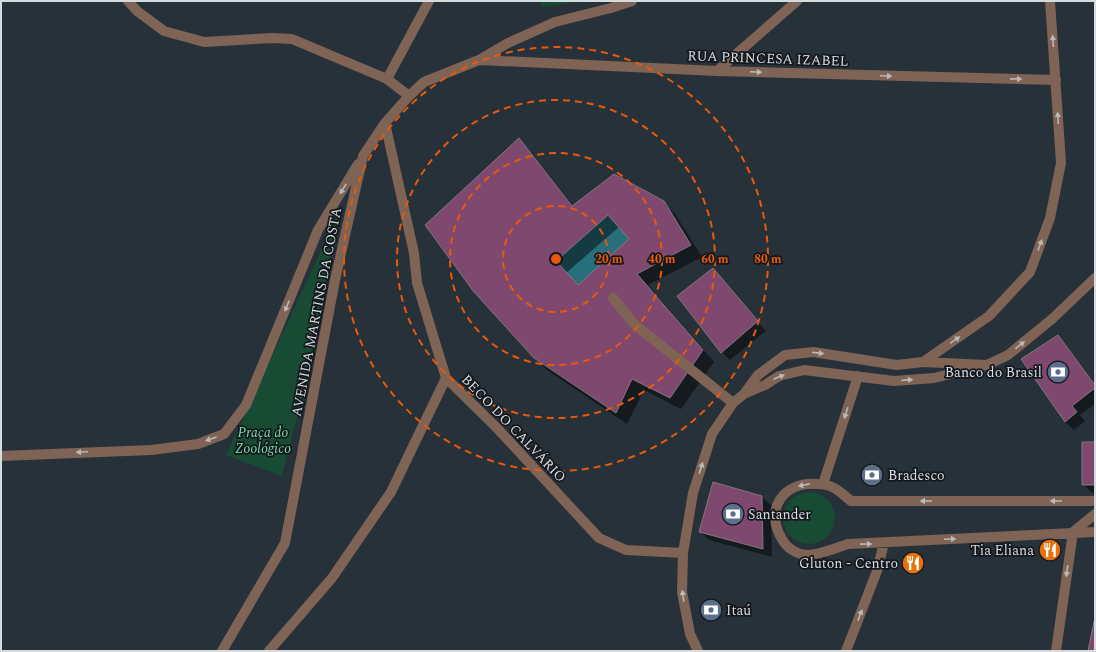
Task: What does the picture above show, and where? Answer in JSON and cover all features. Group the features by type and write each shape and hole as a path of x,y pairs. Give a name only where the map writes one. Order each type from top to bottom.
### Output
{"street":[{"path":"128,1 137,11 164,31 204,42 292,38 387,79 409,96"},
{"path":"387,79 429,1"},
{"name":"AVENIDA MARTINS DA COSTA","path":"222,651 285,543 335,280 363,156 385,123 409,96 424,82 479,60 508,43 555,22 611,8 632,1"},
{"path":"717,71 797,1"},
{"path":"923,362 989,316 1030,272 1050,218 1061,164 1050,1"},
{"name":"RUA PRINCESA IZABEL","path":"479,60 717,71 1056,80"},
{"name":"BECO DO CALVÁRIO","path":"385,123 414,253 417,283 446,378 496,427 599,538 626,550 683,553"},
{"path":"1,456 151,450 198,444 224,434 246,405 318,230 363,156"},
{"path":"744,394 765,385 779,376 804,370 894,381 934,378 987,365 1008,355 1052,319 1095,278"},
{"path":"613,298 634,324 733,403"},
{"path":"698,651 690,634 682,592 683,553 693,493 712,434 733,403 744,394 758,375 785,355 813,352 897,365 923,362 987,365"},
{"path":"823,484 858,376"},
{"path":"269,651 332,578 391,492 446,378"},
{"path":"1095,501 851,501 834,488 823,484 808,483 790,488 781,497 776,508 774,519 778,533 785,544 796,552 809,555 821,553 848,544 1095,532"},
{"path":"1056,651 1073,532 1095,514"},
{"path":"846,651 877,571 884,543"}],"green space":[{"path":"539,1 586,1 543,7"},
{"name":"Praça do Zoológico","path":"341,208 302,398 282,476 226,455"},
{"path":"809,492 819,494 827,500 833,508 835,518 833,528 827,536 819,542 809,544 799,542 791,536 785,528 783,518 785,508 791,500 799,494"}],"water":[{"path":"608,215 629,239 578,285 556,261"}],"building":[{"path":"519,138 572,206 614,174 664,201 691,245 637,274 703,350 670,398 632,379 616,413 534,358 474,292 425,225","holes":["608,215 629,239 578,285 556,261"]},
{"path":"713,268 758,321 721,353 677,296"},
{"name":"Banco do Brasil","path":"1058,335 1095,385 1095,388 1072,406 1077,412 1065,422 1021,359"},
{"path":"1082,442 1095,442 1095,485 1082,485"},
{"name":"Santander","path":"713,482 762,496 763,549 699,532"},
{"path":"1095,617 1095,651 1088,651"}],"place":[{"name":"Banco do Brasil","path":"1058,372"},
{"name":"Bradesco","path":"872,475"},
{"name":"Santander","path":"733,514"},
{"name":"Tia Eliana","path":"1050,550"},
{"name":"Gluton - Centro","path":"913,563"},
{"name":"Itaú","path":"711,610"}]}
